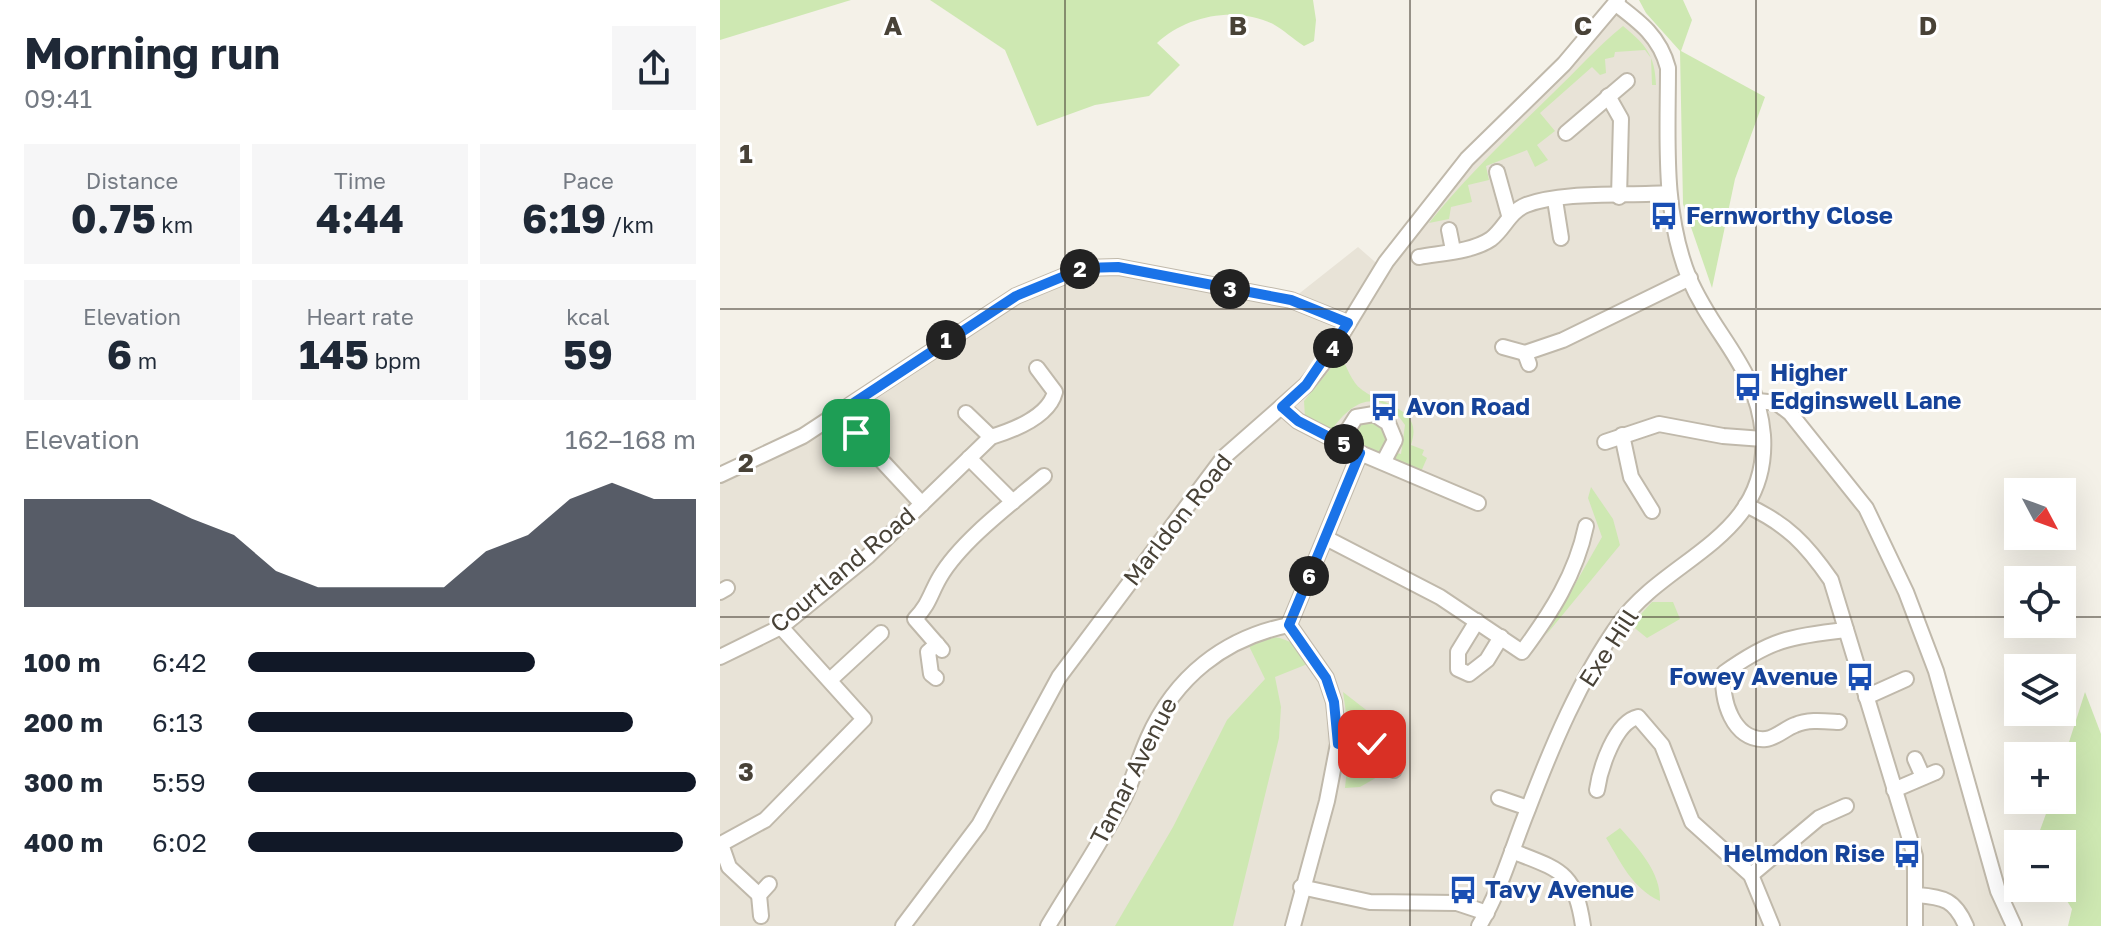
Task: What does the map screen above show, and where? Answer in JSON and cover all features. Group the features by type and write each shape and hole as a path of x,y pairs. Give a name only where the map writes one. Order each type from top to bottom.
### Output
{"street":[{"path":"1617,2 1656,38 1668,68 1668,193 1690,278 1746,369 1758,401 1777,403 1790,413 1866,508 1906,592 1936,671 1998,891 2014,926"},
{"name":"Marldon Road","path":"903,926 979,825 1034,720 1099,622 1224,457 1306,385 1386,262 1467,159 1564,64 1617,2"},
{"path":"1575,132 1608,96 1627,81"},
{"path":"1608,96 1621,119 1619,197"},
{"path":"1497,172 1509,215"},
{"path":"1419,257 1488,241 1509,215 1527,205 1579,195 1619,197 1668,193"},
{"path":"1555,200 1561,238"},
{"path":"1449,230 1453,250"},
{"path":"720,475 803,436 1016,296 1084,268 1118,267 1291,300 1348,323"},
{"path":"1503,347 1527,359 1690,278"},
{"name":"Courtland Road","path":"720,657 781,627 868,556 991,437 1013,431 1060,400 1037,368"},
{"name":"Exe Hill","path":"1483,920 1528,808 1583,685 1620,622 1655,587 1718,540 1746,505 1761,460 1763,439 1758,401"},
{"path":"1282,407 1298,421 1360,453 1478,503"},
{"name":"Courtland Road","path":"843,410 856,433 922,504"},
{"path":"966,413 991,437"},
{"path":"1340,442 1356,417 1374,414 1388,423 1395,440 1384,461"},
{"path":"1605,442 1659,424 1723,436 1763,439"},
{"path":"1622,435 1631,477 1652,511"},
{"path":"1293,926 1301,887 1327,801 1338,744 1334,702 1326,678 1289,625 1360,453"},
{"path":"969,458 1013,502"},
{"path":"936,678 931,674 928,652 940,647 915,619 931,601 940,577 955,558 1044,476"},
{"path":"1746,505 1771,517 1808,545 1831,580 1915,856 1915,926"},
{"path":"1326,538 1428,591 1522,652 1567,584 1588,533"},
{"path":"1477,621 1458,652 1458,669 1469,674 1478,669 1501,637"},
{"name":"Tamar Avenue","path":"1048,926 1122,801 1148,737 1175,691 1229,644 1256,632 1289,625"},
{"path":"761,916 764,889 729,867 720,844 765,820 864,719 781,627"},
{"path":"1839,722 1802,722 1766,739 1746,733 1728,714 1722,682 1724,673 1764,645 1782,639 1846,630"},
{"path":"830,680 881,633"},
{"path":"1866,697 1906,679"},
{"path":"1597,790 1600,766 1627,722 1638,717 1662,745 1692,822 1751,875 1772,926"},
{"path":"1338,744 1360,739 1368,742 1383,752 1394,770"},
{"path":"1894,790 1930,774 1915,759"},
{"path":"1498,799 1528,808"},
{"path":"1751,875 1819,818 1846,806"},
{"path":"1512,851 1566,875 1576,890 1583,926"},
{"path":"1301,887 1370,902 1457,903 1483,920"},
{"path":"1917,895 1950,900 1959,910 1966,926"}],"shaded area":[{"path":"1616,4 1663,51 1678,241 1762,423 1769,420 1769,404 1773,404 1864,512 1914,622 2008,926 720,926 720,475 756,461 956,334 1084,268 1291,300 1358,247 1382,268 1422,214"}],"green space":[{"path":"720,0 851,0 720,40"},
{"path":"930,0 1313,0 1316,20 1314,41 1304,46 1277,26 1259,18 1228,15 1197,20 1169,33 1157,43 1180,65 1149,96 1095,105 1037,126 1005,50"},
{"path":"1639,0 1683,0 1692,20 1681,51 1765,97 1735,179 1712,288 1683,204 1680,51 1646,13"},
{"path":"1623,26 1648,51 1651,58 1645,50 1615,52 1614,57 1605,59 1606,73 1600,75 1592,67 1540,113 1555,131 1537,145 1548,160 1535,167 1527,150 1486,166 1489,180 1468,185 1472,202 1451,207 1449,219 1429,223 1489,157"},
{"path":"1651,58 1654,66 1656,85 1652,85"},
{"path":"1341,356 1358,386 1398,409 1412,422 1414,432 1411,445 1424,450 1422,455 1427,458 1420,474 1393,459 1394,452 1401,454 1405,425 1386,405 1367,402 1357,405 1331,431 1305,418 1304,401"},
{"path":"1363,414 1393,430 1384,461 1340,442"},
{"path":"1591,487 1613,519 1620,545 1546,635 1602,537 1588,498"},
{"path":"1652,602 1673,602 1680,619 1647,638 1631,625"},
{"path":"1263,636 1291,642 1310,663 1275,677 1281,707 1279,738 1233,926 1115,926 1173,827 1227,720 1265,679 1247,642"},
{"path":"1343,692 1383,723 1373,738 1349,734"},
{"path":"2085,692 2101,734 2101,926 2068,926 2072,909 2068,902 2076,902 2076,830 2040,830 2046,814 2076,814 2076,742 2069,742"},
{"path":"1349,748 1373,750 1387,766 1386,772 1360,787 1345,788"},
{"path":"1620,828 1653,870 1660,901 1635,882 1606,838"}],"place":[{"name":"Fernworthy Close","path":"1664,216"},
{"name":"Higher Edginswell Lane","path":"1748,387"},
{"name":"Avon Road","path":"1384,407"},
{"name":"Fowey Avenue","path":"1860,677"},
{"name":"Helmdon Rise","path":"1907,854"},
{"name":"Tavy Avenue","path":"1463,890"}],"route":[{"path":"856,433 843,410 1016,296 1084,268 1118,267 1291,300 1348,323 1328,357 1306,385 1282,407 1298,421 1360,453 1289,625 1293,635 1314,657 1326,678 1334,702 1338,744 1360,739 1372,744"}]}
